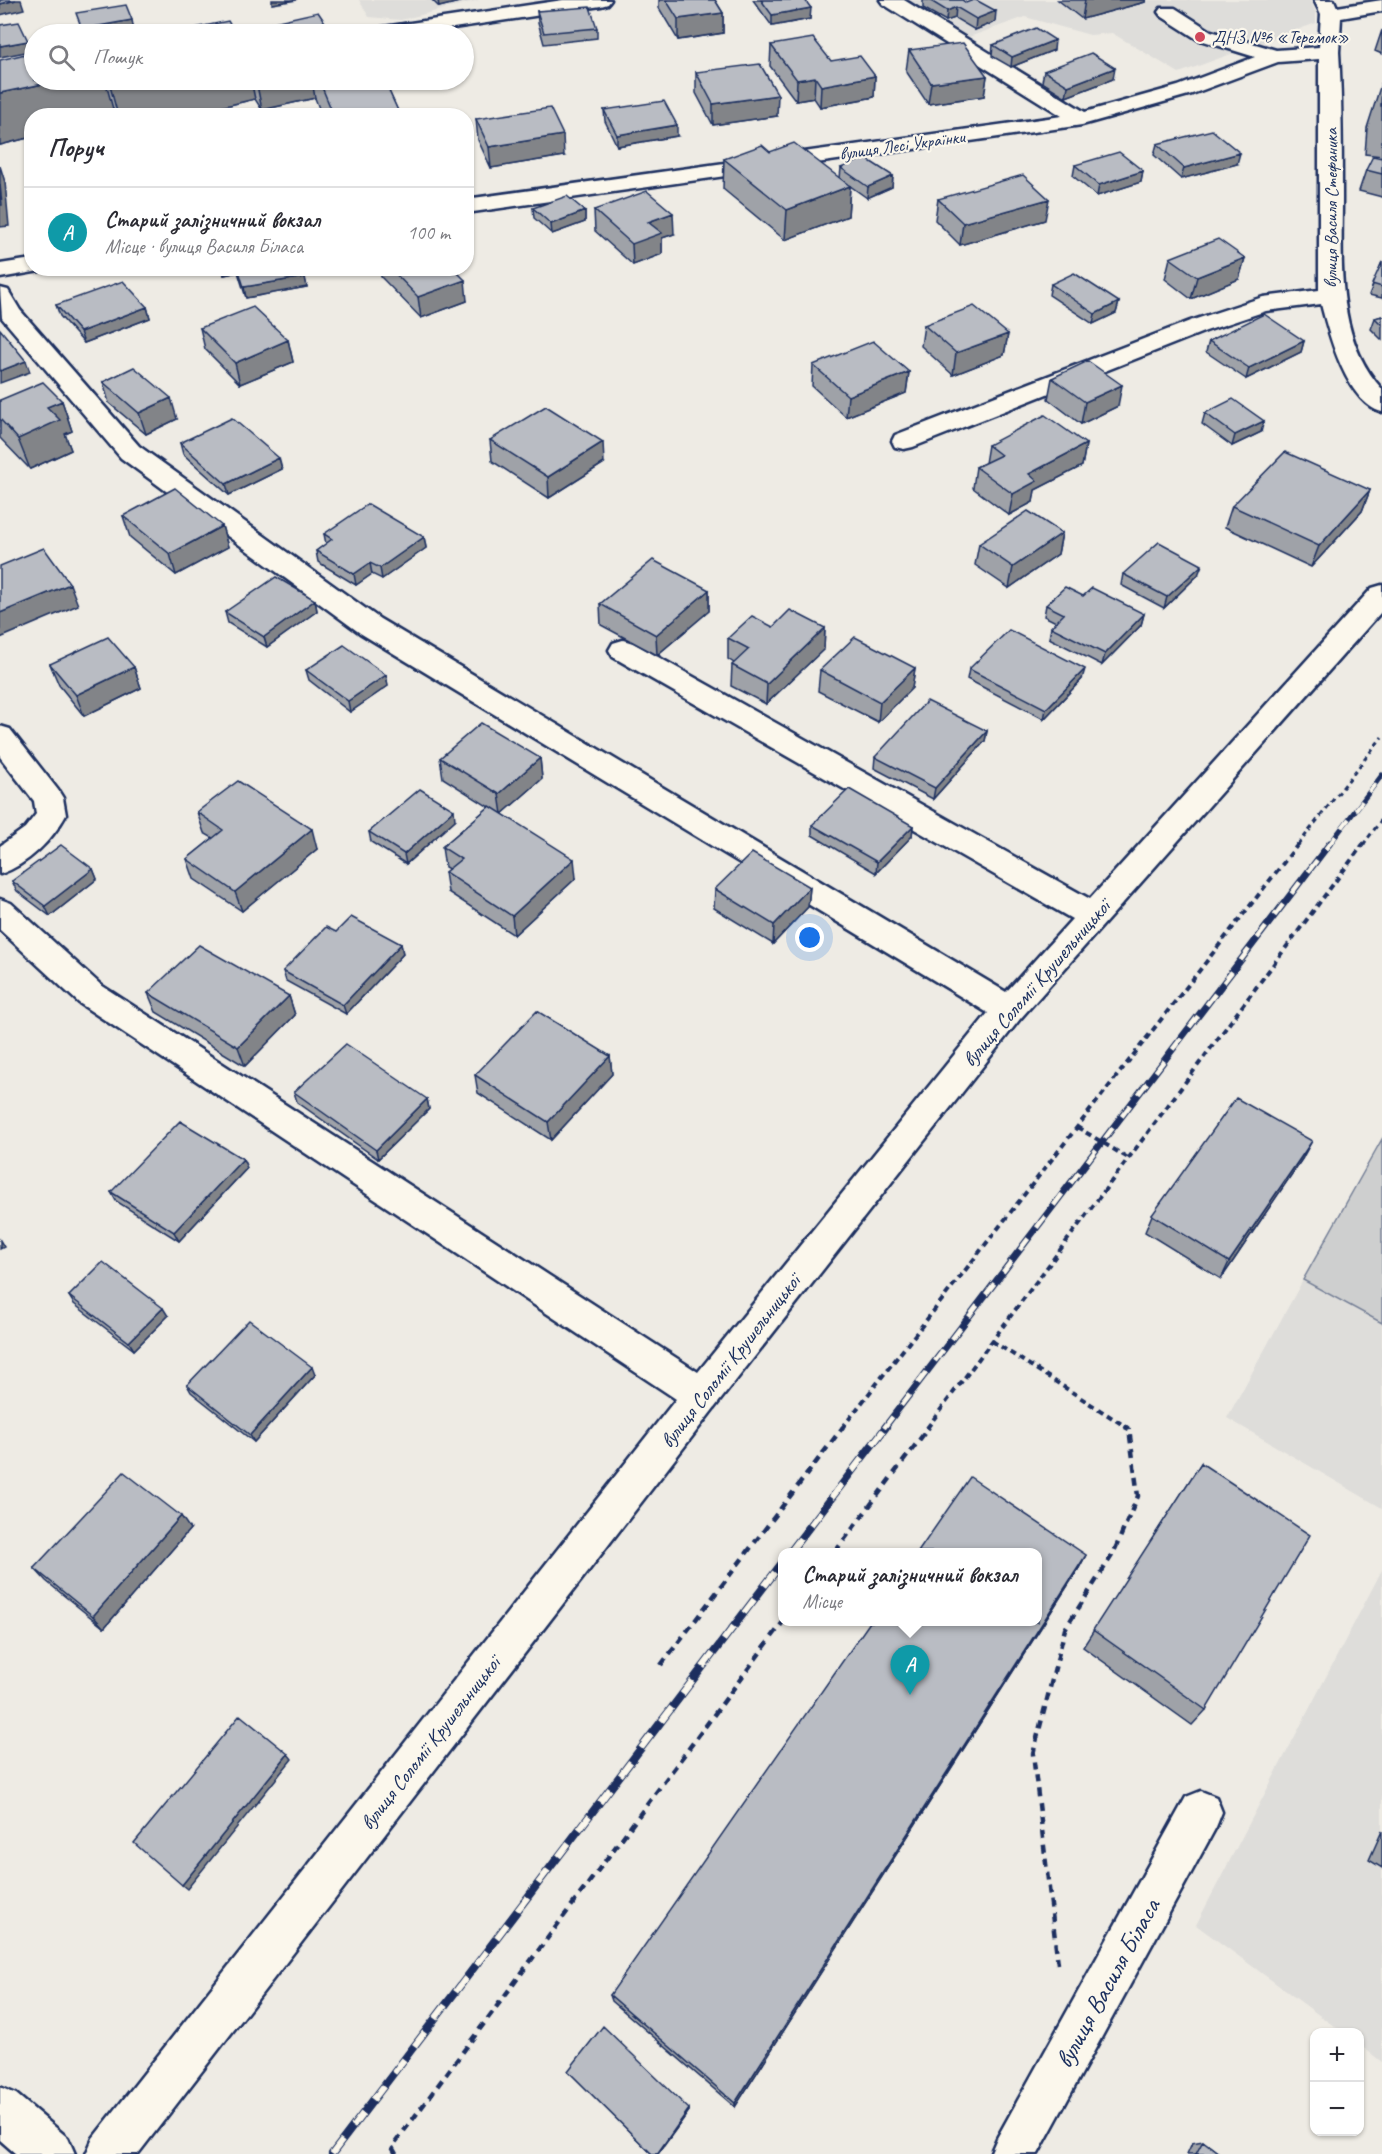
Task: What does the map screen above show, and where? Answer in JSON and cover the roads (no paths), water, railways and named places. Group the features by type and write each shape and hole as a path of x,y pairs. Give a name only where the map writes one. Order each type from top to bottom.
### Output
{"street":[{"path":"443,24 601,0"},
{"path":"890,0 1082,119"},
{"path":"1327,7 1382,5"},
{"name":"вулиця Василя Стефаника","path":"1327,7 1331,296 1343,345 1359,378 1382,404"},
{"path":"1168,12 1204,35 1275,56"},
{"name":"вулиця Лесі Українки","path":"474,205 1082,119 1185,90 1275,56 1329,52"},
{"path":"0,271 24,267"},
{"path":"0,295 10,313 130,452 370,626 1009,1010"},
{"path":"904,441 1242,311 1283,300 1331,296"},
{"name":"вулиця Соломії Крушельницької","path":"109,2154 702,1395 1009,1010 1382,594"},
{"path":"623,650 1093,916"},
{"path":"0,736 48,798 51,814 36,836 0,862"},
{"path":"0,910 90,994 702,1395"},
{"name":"вулиця Василя Біласа","path":"1013,2154 1201,1812"},
{"path":"0,2110 52,2154"}],"railway":[{"path":"1329,845 1382,775"},
{"path":"884,1428 1330,843"},
{"path":"793,1548 886,1427"},
{"path":"332,2154 778,1568"}],"place":[{"name":"ДНЗ №6 «Теремок»","path":"1200,37"},
{"name":"Старий залізничний вокзал","path":"910,1695"}]}
